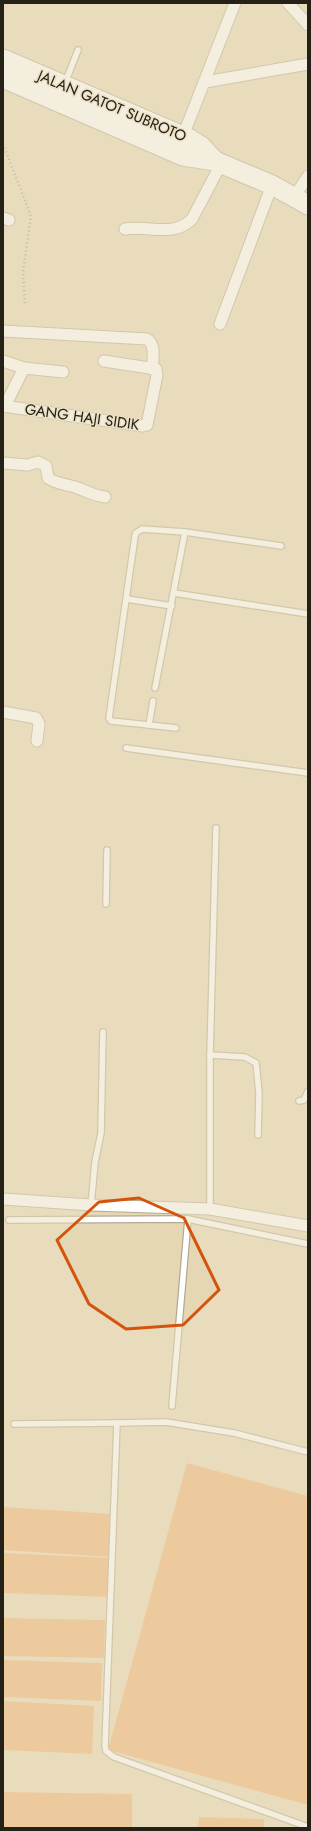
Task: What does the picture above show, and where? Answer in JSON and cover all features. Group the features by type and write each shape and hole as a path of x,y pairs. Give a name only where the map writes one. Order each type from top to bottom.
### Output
{"highway":[{"name":"JALAN GATOT SUBROTO","path":"3,59 183,136 201,146 218,162"},
{"name":"JALAN GATOT SUBROTO","path":"3,78 183,156 218,162 272,186 301,201"}],"street":[{"path":"183,136 235,3"},
{"path":"288,3 308,25"},
{"path":"205,82 308,64"},
{"path":"126,230 136,228 172,230 185,226 192,220 218,162"},
{"path":"301,201 308,176"},
{"path":"220,324 272,186"},
{"path":"3,331 147,339 152,343 152,369 104,361"},
{"path":"3,361 24,368 63,372"},
{"path":"4,406 24,368"},
{"name":"GANG HAJI SIDIK","path":"4,406 145,426 148,423 158,375 156,370 152,369"},
{"path":"3,463 28,465 38,462 46,466 48,478 54,482 73,487 90,494 105,497"},
{"path":"3,712 36,718 39,724 37,741"},
{"path":"3,1199 91,1205 210,1209 308,1226"}],"lane":[{"path":"64,86 78,50"},
{"path":"176,728 111,721 109,718 136,533 142,529 185,532 281,546"},
{"path":"155,688 172,606 185,532"},
{"path":"174,594 308,614"},
{"path":"127,599 172,606"},
{"path":"149,725 153,701"},
{"path":"126,748 308,773"},
{"path":"210,1209 210,1055 216,828"},
{"path":"106,904 107,850"},
{"path":"91,1205 95,1162 102,1133 103,1032"},
{"path":"210,1055 245,1057 256,1063 259,1093 258,1135"},
{"path":"299,1101 304,1100 308,1091"},
{"path":"172,1406 188,1219"},
{"path":"9,1220 188,1219 308,1244"},
{"path":"14,1424 166,1422 234,1433 308,1452"},
{"path":"117,1423 105,1730 106,1751 114,1757 308,1827"}],"path":[{"path":"3,144 31,216 23,272 25,305"}],"highlighted area":[{"path":"139,1198 184,1218 219,1290 183,1325 126,1329 89,1304 57,1240 99,1202"}],"shaded area":[{"path":"3,3 308,3 308,1828 3,1828"}],"building":[{"path":"187,1463 308,1496 308,1805 108,1750"},
{"path":"3,1507 112,1514 109,1557 3,1550"},
{"path":"3,1553 110,1558 109,1597 3,1593"},
{"path":"3,1618 105,1620 104,1658 3,1656"},
{"path":"3,1660 102,1663 101,1701 3,1697"},
{"path":"3,1701 94,1706 92,1754 3,1750"},
{"path":"3,1792 132,1794 132,1828 3,1828"},
{"path":"199,1817 264,1819 264,1828 198,1828"}]}
